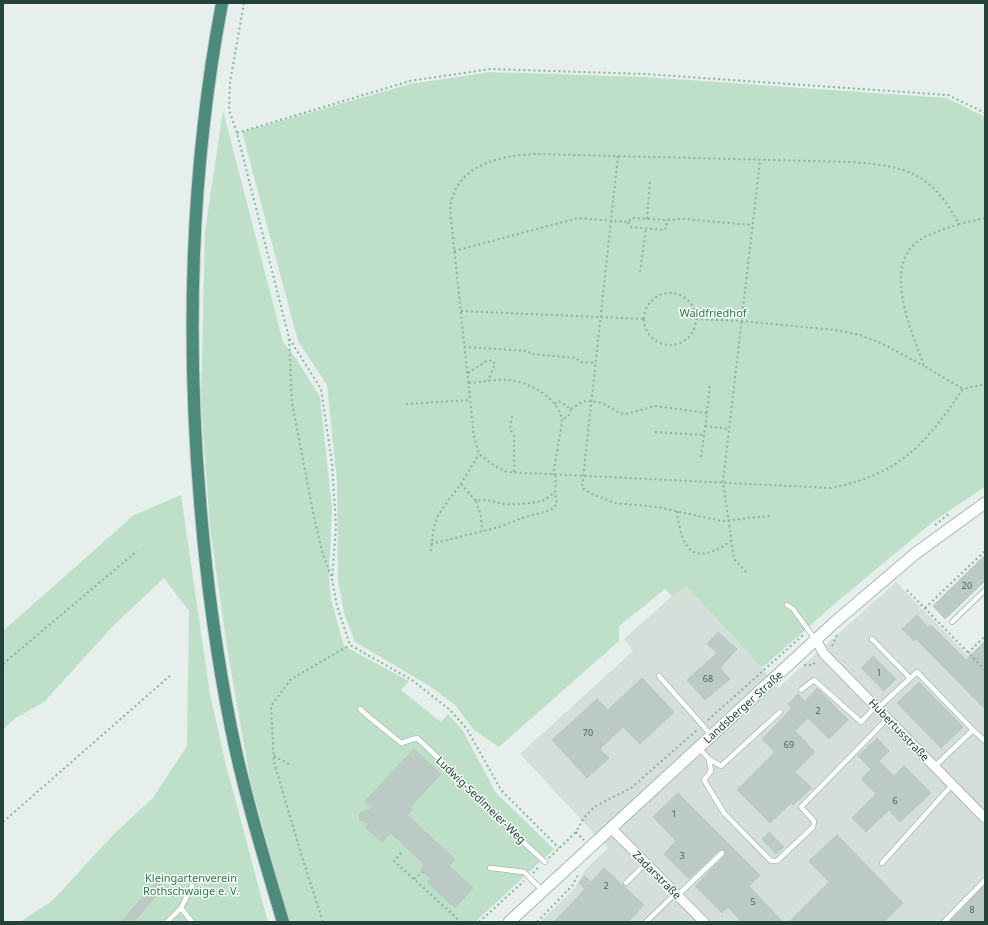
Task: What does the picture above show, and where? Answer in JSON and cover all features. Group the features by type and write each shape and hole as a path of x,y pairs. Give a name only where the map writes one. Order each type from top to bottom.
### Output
{"highway":[{"path":"222,3 210,74 195,234 192,314 194,424 203,540 213,628 231,729 259,840 283,922"}],"street":[{"name":"Landsberger Straße","path":"509,922 816,640 941,533 985,503"},
{"name":"Hubertusstraße","path":"816,640 824,654 878,707 985,818"},
{"path":"978,810 985,804"},
{"name":"Zadarstraße","path":"611,828 704,922"}],"lane":[{"path":"952,622 985,590"},
{"path":"787,605 793,609 816,640"},
{"path":"872,639 910,678"},
{"path":"800,690 814,680 861,722 917,672 985,741"},
{"path":"660,676 712,736"},
{"name":"Ludwig-Sedlmeier-Weg","path":"360,709 382,729 401,743 417,738 459,777 475,796 545,862"},
{"path":"699,748 709,759 721,766 780,712"},
{"path":"709,759 711,771 704,780 724,813 771,861 777,861 813,827 814,821 802,807 888,718"},
{"path":"935,766 973,730"},
{"path":"882,863 952,785"},
{"path":"646,922 722,853"},
{"path":"626,883 646,864"},
{"path":"490,868 516,870 529,876 542,891"},
{"path":"944,922 985,880"},
{"path":"167,922 181,908 192,886"},
{"path":"181,908 192,922"}],"path":[{"path":"244,3 230,82 229,110 237,134 289,338 292,403 314,517 322,551 332,579 337,606 350,645 412,680 450,710 468,729 501,790 559,848 576,832 583,819 594,807 631,788 800,638"},
{"path":"237,134 410,81 490,69 645,74 948,95 985,114"},
{"path":"959,224 948,205 937,190 927,180 906,171 882,165 850,162 513,154 495,158 478,167 458,186 451,197 450,209 474,437 479,454 501,469 514,473 831,488 857,482 877,475 897,464 932,432 963,389 985,384"},
{"path":"618,156 596,363 581,485 584,491 615,503 657,507 702,518 729,521 770,516"},
{"path":"746,572 734,559 723,482 760,161"},
{"path":"647,219 650,180"},
{"path":"454,251 578,218 628,222 632,218 665,220 684,218 752,225"},
{"path":"924,366 904,305 901,286 902,267 910,250 916,243 930,235 959,224 985,218"},
{"path":"628,222 631,227 664,230 667,227 665,220"},
{"path":"640,272 646,228"},
{"path":"671,293 686,298 695,311 696,319 695,328 690,336 683,342 674,344 661,343 650,335 646,328 644,319 646,311 653,301 663,294 671,293"},
{"path":"461,311 644,319"},
{"path":"696,319 741,321 835,330 860,335 883,344 963,389"},
{"path":"289,338 321,389 332,463 336,526 332,579"},
{"path":"464,347 528,351 531,354 576,358 580,362 596,363"},
{"path":"467,373 488,360 493,361 495,364 488,381"},
{"path":"431,544 482,532 551,510 556,504 555,475 562,420 559,410 555,404 537,390 523,383 507,380 468,383"},
{"path":"701,457 710,383"},
{"path":"406,404 470,400"},
{"path":"555,404 559,401 571,408"},
{"path":"562,420 569,415 571,408 582,402 602,403 620,413 626,414 655,406 706,414"},
{"path":"512,416 510,429 514,435 514,473"},
{"path":"705,426 729,429"},
{"path":"655,432 704,435"},
{"path":"431,550 437,517 461,484 479,454"},
{"path":"461,484 476,501 481,516 482,532"},
{"path":"476,501 485,499 504,504 512,504 541,501 555,492"},
{"path":"677,511 682,538 685,544 694,552 710,553 731,541"},
{"path":"3,664 137,551"},
{"path":"925,608 985,552"},
{"path":"907,590 985,670"},
{"path":"968,652 985,636"},
{"path":"323,922 302,857 274,756 270,706 291,679 350,645"},
{"path":"3,822 172,674"},
{"path":"274,756 291,765"},
{"path":"576,832 584,841"},
{"path":"401,853 394,861 461,922"},
{"path":"537,922 572,886 582,868"},
{"path":"414,879 423,872"},
{"path":"479,922 529,876"}],"shaded area":[{"path":"896,582 985,673 985,922 540,922 575,888 585,870 608,848 520,754 633,651 624,639 672,596 687,587 762,668 778,688"}],"green space":[{"name":"Waldfriedhof","path":"490,72 645,77 947,98 985,117 985,487 934,521 838,601 762,668 687,587 672,596 665,589 619,626 619,641 499,747 473,729 455,705 428,685 355,642 344,613 338,580 337,482 327,385 298,341 242,132 410,84"},
{"path":"223,111 283,342 297,360 320,397 332,507 329,577 331,599 344,646 409,681 401,690 441,722 448,714 463,731 496,793 554,849 475,922 290,922 286,910 251,784 228,654 210,528 201,403 205,231"},
{"name":"Kleingartenverein Rothschwaige e. V.","path":"181,495 210,694 226,765 268,922 20,922 52,901 115,833 153,798 187,746 189,611 164,578 114,625 44,702 14,719 3,730 3,631 134,515"}],"building":[{"path":"985,555 985,581 945,619 933,606"},
{"path":"917,615 928,627 931,625 966,660 985,641 985,709 916,639 914,641 902,629"},
{"path":"718,632 737,649 720,668 730,679 705,700 687,680 717,653 707,644"},
{"path":"873,656 896,679 884,691 861,668"},
{"path":"642,678 674,712 640,744 623,727 600,749 609,758 587,778 552,740 597,699 608,710"},
{"path":"919,682 963,727 941,748 897,703"},
{"path":"817,688 848,720 829,739 808,718 795,731 815,752 795,772 812,788 793,805 791,803 770,823 737,790 775,752 762,739 792,708 788,704 798,694 805,701"},
{"path":"877,738 889,751 879,761 894,776 904,766 931,793 900,822 889,810 866,832 852,818 876,794 861,779 871,769 858,756"},
{"path":"414,749 441,774 410,807 412,810 407,815 455,859 449,866 473,888 455,908 427,882 431,878 421,871 424,864 391,833 382,842 365,827 369,823 360,820 360,813 373,808 365,801"},
{"path":"678,793 760,875 749,886 783,922 742,922 728,907 722,913 695,886 725,855 726,852 723,850 719,850 689,879 664,854 676,841 653,817"},
{"path":"769,832 784,847 776,854 762,839"},
{"path":"837,835 903,903 884,922 789,922 829,882 809,861"},
{"path":"604,868 644,905 628,922 554,922 585,889 579,883 585,876 591,882"},
{"path":"157,881 163,887 145,909 133,922 121,922"},
{"path":"985,885 985,922 949,922"}]}
